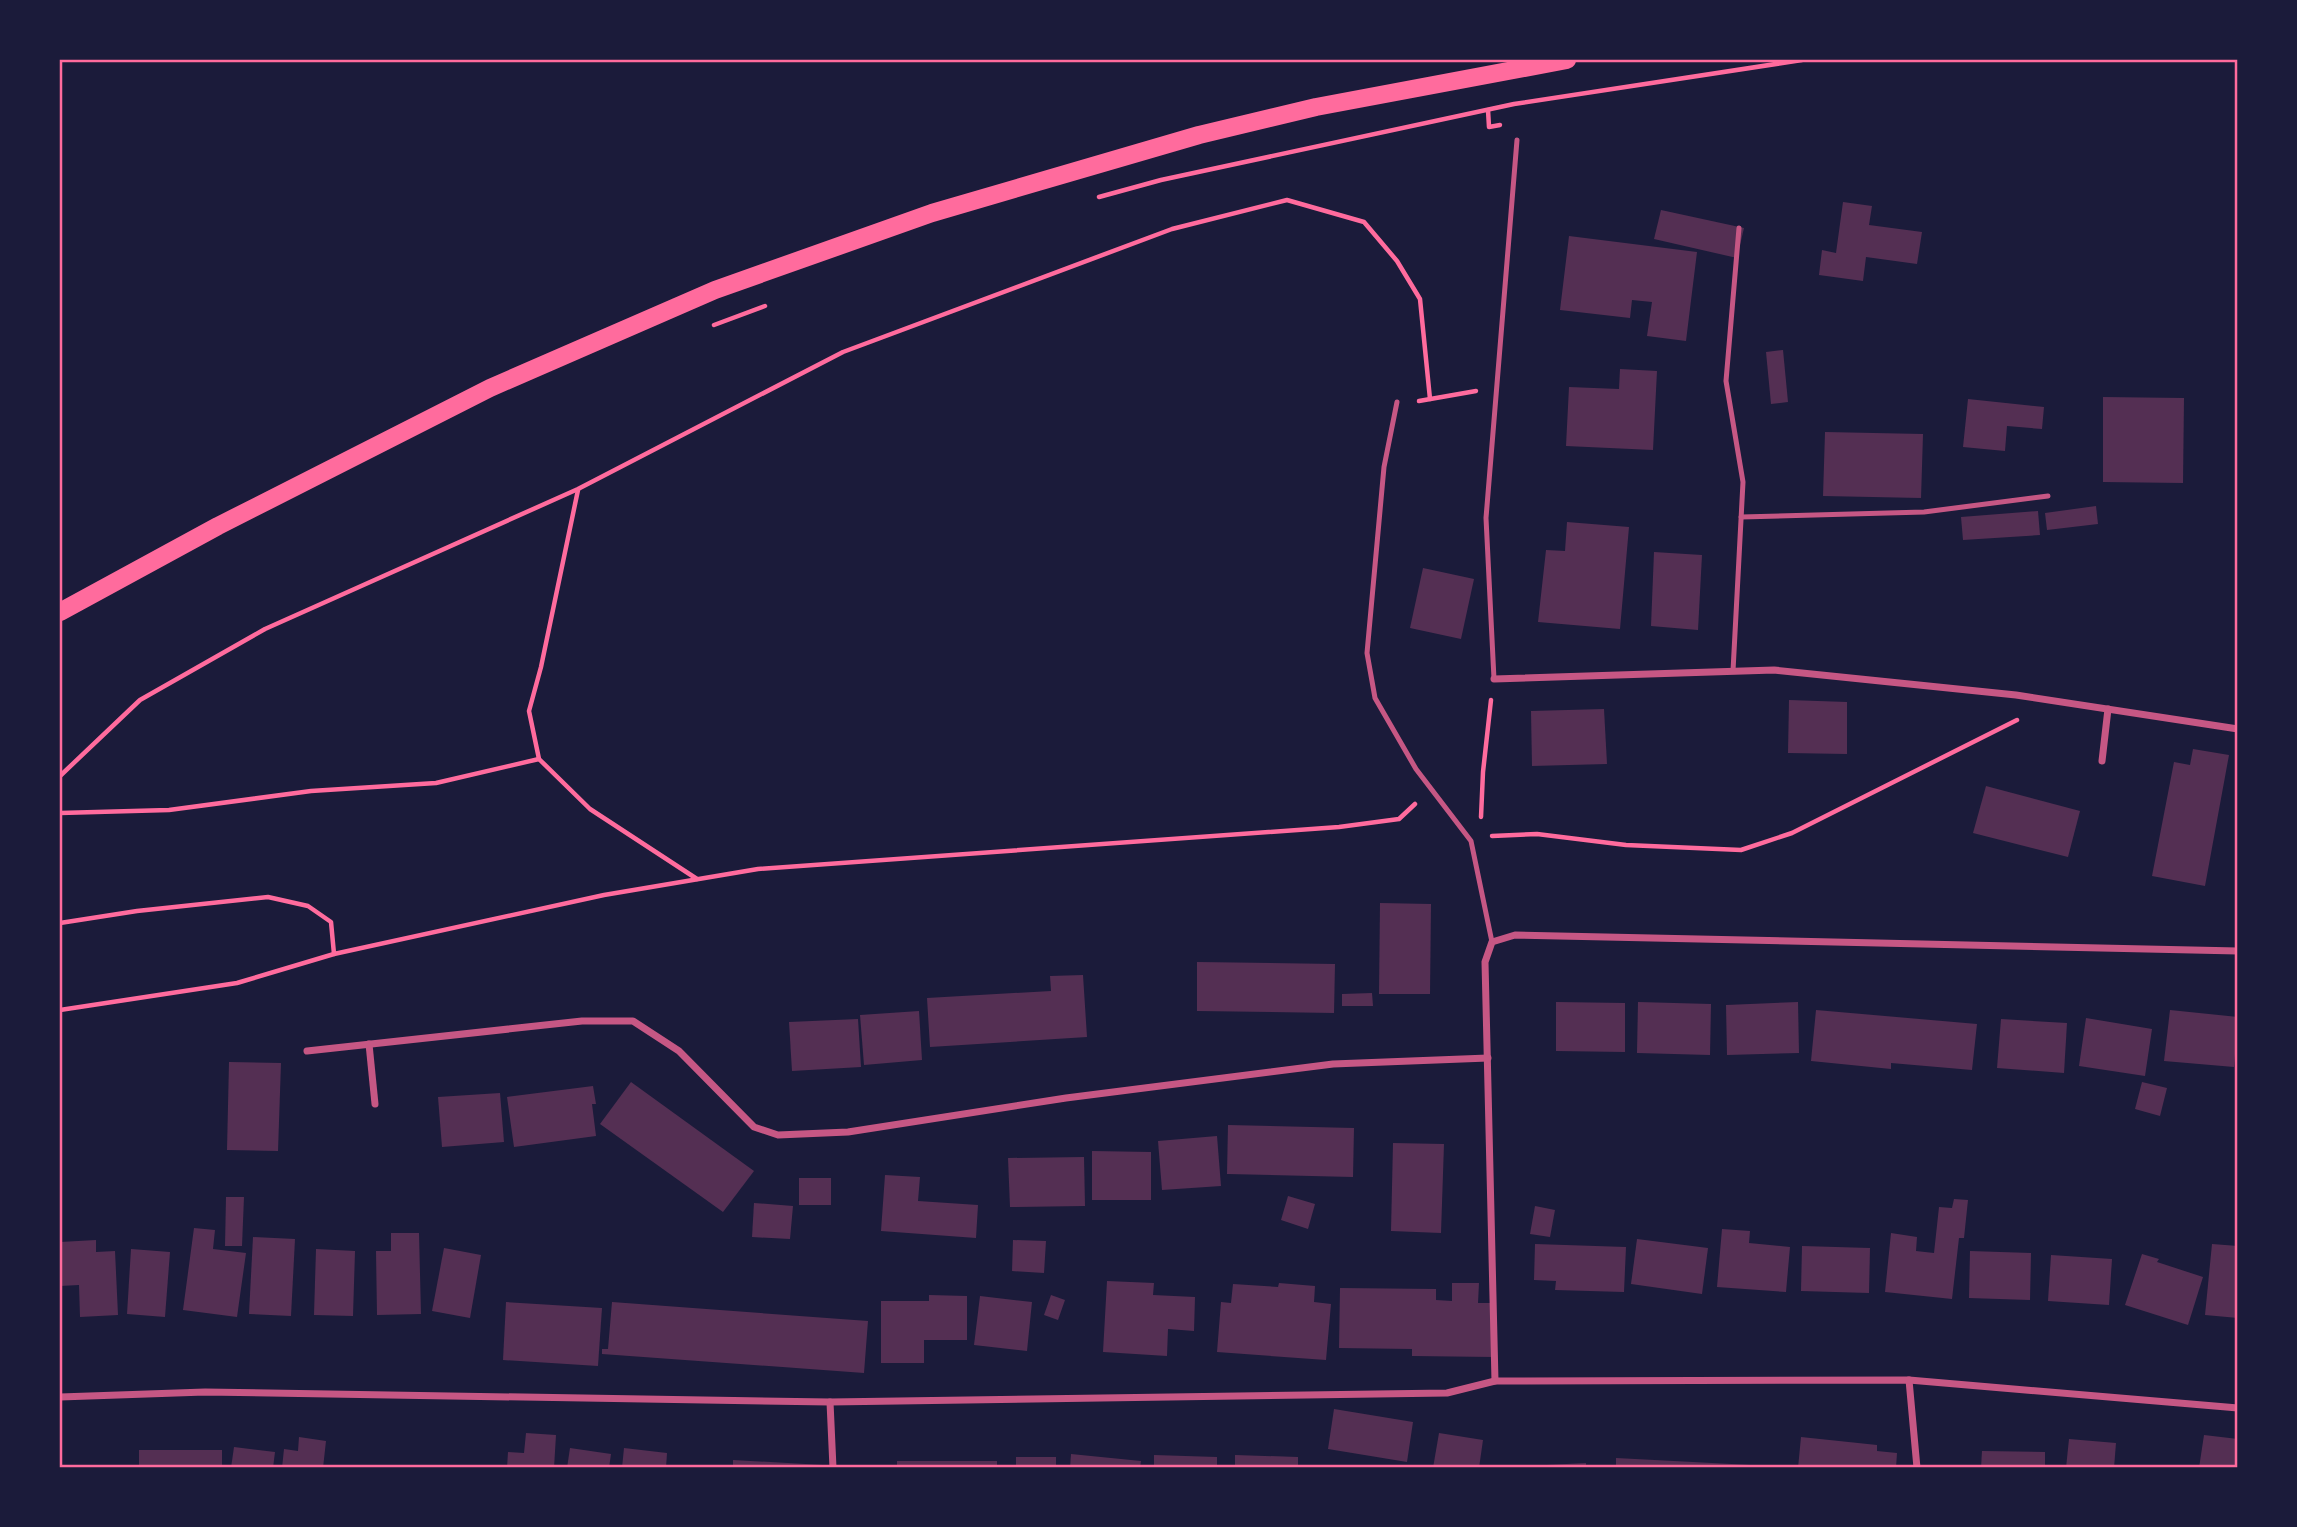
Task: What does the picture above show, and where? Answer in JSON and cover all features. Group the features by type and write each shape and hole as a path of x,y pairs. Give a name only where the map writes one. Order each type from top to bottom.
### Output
{"main road":[{"path":"60,612 218,526 490,388 715,290 932,213 1199,135 1316,107 1567,60"}],"street":[{"path":"1494,679 1774,670 2016,695 2238,729"},
{"path":"2102,761 2108,709"},
{"path":"1495,1381 1485,962 1492,942 1515,935 2238,951"},
{"path":"307,1051 582,1021 632,1021 679,1051 754,1127 778,1135 848,1132 1066,1098 1333,1064 1488,1058"},
{"path":"369,1045 374,1104"},
{"path":"1909,1380 1917,1468"},
{"path":"60,1397 205,1392 830,1402 1447,1393 1495,1381 1909,1380 2238,1408"},
{"path":"830,1402 833,1468"}],"lane":[{"path":"1494,679 1486,518 1517,140"},
{"path":"1733,671 1743,482 1726,381 1739,228"},
{"path":"1397,402 1384,467 1367,653 1375,698 1429,787 1471,841 1492,942"},
{"path":"1741,517 1924,512 2048,496"}],"path":[{"path":"1094,199 1161,180 1514,104 1802,60"},
{"path":"60,776 140,700 265,629 578,489 843,352 1172,229 1287,200 1364,222 1397,261 1420,299 1430,399"},
{"path":"702,330 767,306"},
{"path":"1397,402 1497,387"},
{"path":"578,489 547,641 529,710 539,759 590,809 697,879"},
{"path":"1480,837 1483,772 1494,679"},
{"path":"1471,841 1480,837 1537,834 1626,845 1741,850 1792,833 1872,794 2023,717 2047,699"},
{"path":"60,813 169,810 311,791 436,783 539,759"},
{"path":"60,1010 237,983 334,954 604,895 758,869 1339,827 1399,819 1429,787"},
{"path":"60,923 137,911 268,897 307,906 331,922 334,954"}],"building":[{"path":"1843,202 1872,206 1869,225 1922,232 1917,264 1866,257 1863,281 1819,275 1822,250 1836,253"},
{"path":"1661,210 1744,228 1737,258 1654,239"},
{"path":"1569,236 1697,252 1686,341 1647,336 1652,302 1632,300 1630,318 1560,310"},
{"path":"1783,350 1788,402 1771,404 1766,352"},
{"path":"1620,369 1657,371 1653,450 1566,446 1569,387 1619,389"},
{"path":"2103,397 2184,398 2183,483 2103,482"},
{"path":"1968,399 2044,407 2042,429 2007,426 2005,451 1963,447"},
{"path":"1825,432 1923,434 1921,498 1823,496"},
{"path":"2096,506 2098,524 2047,530 2045,513"},
{"path":"2038,511 2040,535 1963,540 1961,517"},
{"path":"1567,522 1629,527 1620,629 1538,622 1546,550 1565,551"},
{"path":"1654,552 1702,555 1698,630 1651,626"},
{"path":"1423,568 1474,579 1461,639 1410,628"},
{"path":"1789,700 1847,702 1847,754 1788,753"},
{"path":"1604,709 1607,764 1532,766 1531,711"},
{"path":"2193,749 2229,755 2205,886 2152,876 2174,762 2190,765"},
{"path":"1986,786 2080,811 2068,857 1973,833"},
{"path":"1380,903 1431,904 1430,994 1379,994"},
{"path":"1197,962 1335,964 1334,1013 1197,1011"},
{"path":"1083,975 1087,1037 930,1047 927,998 1051,991 1050,976"},
{"path":"1372,993 1373,1006 1342,1006 1342,994"},
{"path":"1556,1002 1625,1003 1625,1052 1556,1051"},
{"path":"1638,1002 1711,1004 1710,1055 1637,1053"},
{"path":"1798,1002 1799,1053 1727,1055 1726,1005"},
{"path":"1816,1010 1977,1024 1972,1070 1891,1063 1891,1069 1811,1061"},
{"path":"2170,1010 2238,1017 2234,1067 2164,1061"},
{"path":"919,1011 922,1060 864,1065 860,1015"},
{"path":"2086,1018 2152,1029 2145,1076 2079,1066"},
{"path":"858,1019 861,1067 792,1071 789,1022"},
{"path":"2001,1019 2067,1023 2064,1073 1997,1068"},
{"path":"229,1062 281,1063 278,1151 227,1150"},
{"path":"631,1082 754,1171 723,1212 600,1124"},
{"path":"2142,1082 2167,1088 2160,1116 2135,1109"},
{"path":"593,1086 596,1136 514,1147 507,1097"},
{"path":"500,1093 504,1142 442,1147 438,1097"},
{"path":"1228,1125 1354,1128 1353,1177 1227,1174"},
{"path":"1217,1136 1221,1186 1162,1190 1158,1141"},
{"path":"1393,1143 1444,1144 1441,1233 1391,1231"},
{"path":"1092,1151 1151,1152 1151,1200 1092,1200"},
{"path":"1084,1157 1085,1206 1010,1207 1008,1158"},
{"path":"885,1175 920,1177 918,1201 978,1205 976,1238 881,1231"},
{"path":"799,1178 831,1178 831,1205 799,1205"},
{"path":"1288,1196 1315,1204 1308,1229 1281,1220"},
{"path":"226,1197 244,1197 242,1246 225,1246"},
{"path":"1954,1199 1968,1200 1964,1238 1959,1238 1952,1299 1885,1292 1891,1233 1917,1237 1916,1251 1934,1253 1939,1207 1952,1208"},
{"path":"754,1203 793,1206 790,1239 752,1237"},
{"path":"1535,1206 1555,1210 1550,1237 1530,1234"},
{"path":"194,1228 215,1230 213,1249 246,1253 237,1317 183,1310"},
{"path":"1722,1229 1750,1231 1749,1243 1790,1247 1786,1292 1717,1287"},
{"path":"391,1233 419,1233 421,1314 377,1315 376,1251 391,1251"},
{"path":"253,1237 295,1239 291,1316 249,1314"},
{"path":"1637,1239 1708,1248 1702,1294 1631,1284"},
{"path":"96,1240 96,1252 115,1251 118,1315 80,1317 79,1285 60,1286 60,1242"},
{"path":"1013,1240 1046,1241 1044,1273 1012,1271"},
{"path":"1535,1244 1626,1247 1624,1292 1555,1290 1556,1281 1534,1280"},
{"path":"2212,1244 2238,1246 2238,1318 2205,1315"},
{"path":"1802,1246 1870,1248 1869,1293 1801,1291"},
{"path":"444,1248 481,1255 470,1318 432,1311"},
{"path":"131,1249 170,1252 165,1317 127,1314"},
{"path":"316,1249 355,1251 353,1316 314,1315"},
{"path":"1970,1251 2031,1253 2030,1300 1969,1298"},
{"path":"2142,1254 2159,1259 2157,1262 2203,1277 2188,1325 2125,1305"},
{"path":"2051,1255 2112,1259 2109,1305 2048,1301"},
{"path":"1107,1281 1154,1283 1153,1295 1195,1297 1194,1331 1168,1329 1167,1356 1103,1352"},
{"path":"1279,1283 1315,1286 1314,1302 1331,1304 1326,1360 1217,1352 1221,1302 1231,1303 1233,1284 1278,1287"},
{"path":"1452,1283 1479,1283 1478,1303 1495,1303 1494,1357 1412,1356 1412,1349 1339,1348 1340,1288 1436,1289 1436,1300 1452,1301"},
{"path":"929,1295 967,1296 967,1340 924,1340 924,1363 881,1363 881,1301 929,1301"},
{"path":"1051,1295 1065,1300 1058,1320 1044,1315"},
{"path":"980,1296 1032,1302 1027,1351 974,1345"},
{"path":"506,1302 602,1308 598,1366 503,1360"},
{"path":"612,1302 868,1321 864,1373 602,1354 602,1349 608,1349"},
{"path":"1334,1409 1413,1422 1407,1462 1328,1449"},
{"path":"526,1433 556,1435 554,1468 507,1468 508,1452 524,1453"},
{"path":"1439,1433 1483,1440 1479,1468 1433,1468"},
{"path":"2204,1435 2238,1439 2238,1468 2199,1468"},
{"path":"299,1437 326,1441 323,1468 282,1468 284,1449 298,1451"},
{"path":"1801,1437 1877,1445 1877,1451 1897,1453 1896,1468 1798,1468"},
{"path":"2069,1439 2116,1443 2114,1468 2066,1468"},
{"path":"234,1447 275,1452 273,1468 231,1468"},
{"path":"570,1448 611,1454 609,1468 567,1468"},
{"path":"624,1448 667,1453 666,1468 622,1468"},
{"path":"139,1450 222,1450 222,1468 139,1468"},
{"path":"1982,1451 2045,1452 2045,1468 1981,1468"},
{"path":"1071,1454 1141,1461 1140,1468 1070,1468"},
{"path":"1154,1455 1217,1457 1217,1468 1154,1468"},
{"path":"1235,1455 1298,1457 1298,1468 1235,1468"},
{"path":"1016,1457 1056,1457 1056,1468 1016,1468"},
{"path":"1616,1458 1751,1465 1751,1468 1616,1468"},
{"path":"733,1460 823,1465 823,1468 733,1468"},
{"path":"897,1461 997,1461 997,1468 897,1468"},
{"path":"1586,1463 1586,1468 1546,1468 1546,1465"}]}
